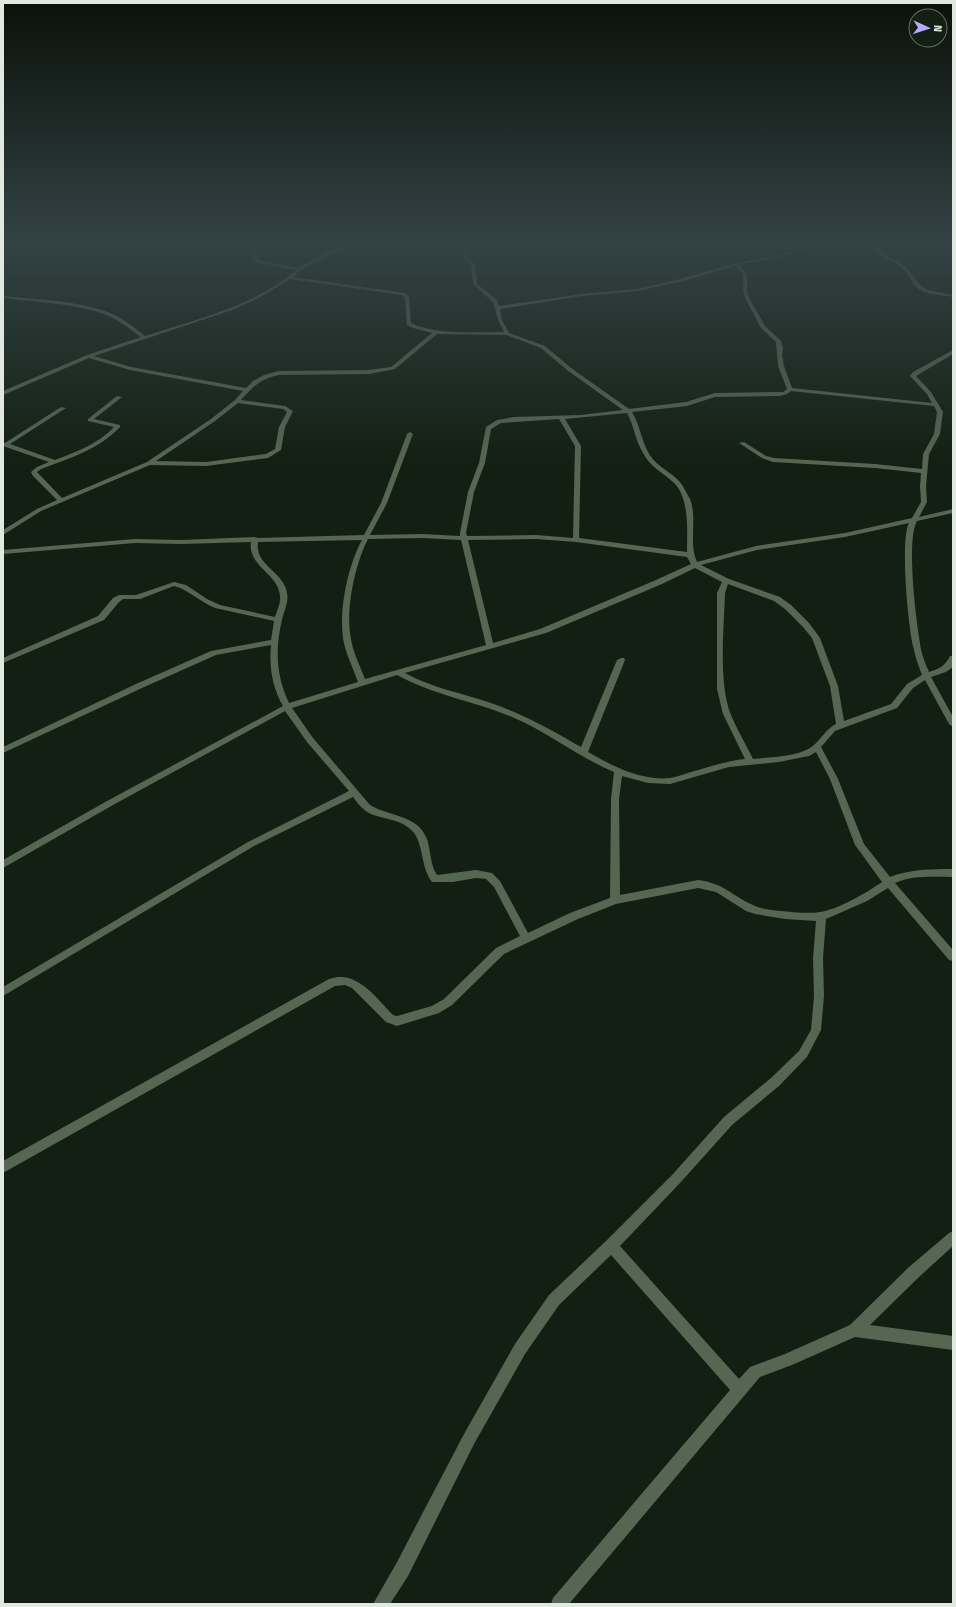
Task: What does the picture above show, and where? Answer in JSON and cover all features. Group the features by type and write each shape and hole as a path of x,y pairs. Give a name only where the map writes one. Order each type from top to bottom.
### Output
{"street":[{"path":"112,316 144,337"},
{"path":"4,390 89,356 210,316"},
{"path":"408,316 409,324 415,328 436,332 507,334 543,347 569,369 629,412 635,422 645,452 655,466 677,482 687,500 690,519 690,555 695,565 726,581 777,599 788,607 806,625 816,638 834,686 840,724"},
{"path":"499,316 507,334"},
{"path":"757,316 763,327 778,341 781,366 790,388"},
{"path":"3,533 39,510 149,463 213,420 237,401 254,382 266,376 279,373 369,372 393,368 436,332"},
{"path":"953,352 915,372 913,376 929,393 940,412 937,434 926,454 924,471 924,502 912,521 908,545 911,603 916,644 926,676 953,724"},
{"path":"89,356 130,368 247,390"},
{"path":"790,388 832,392 892,402 936,405"},
{"path":"490,646 464,538 471,492 482,463 488,428 499,421 514,418 581,417 629,412 687,404 715,395 780,394 785,393 790,388"},
{"path":"61,500 34,475 34,472 39,468 84,450 110,435 118,426 90,420 119,397"},
{"path":"149,463 227,462 268,456 278,450 282,427 290,410 237,401"},
{"path":"4,445 63,408"},
{"path":"561,418 578,446 576,540"},
{"path":"362,683 346,638 344,625 352,578 361,547 384,503 410,434"},
{"path":"742,443 764,457 779,461 924,471"},
{"path":"4,445 55,462"},
{"path":"3,864 110,803 287,707 398,672 543,631 659,582 695,565 756,548 845,535 953,511"},
{"path":"3,552 135,541 422,536 464,538 536,536 690,555"},
{"path":"255,540 254,551 261,564 282,588 284,595 274,642 274,673 281,695 287,707 319,752 341,775 353,793 368,808 405,821 418,831 424,845 430,874 435,879 476,874 489,876 497,884 526,938"},
{"path":"726,581 721,593 721,690 727,714 750,761"},
{"path":"3,661 101,618 116,600 122,597 137,596 174,584 191,590 208,602 221,607 278,620"},
{"path":"3,750 110,699 214,653 274,642"},
{"path":"398,672 417,683 434,690 461,696 516,715 537,725 618,772 650,780 670,781 716,768 750,761 779,759 809,753 817,748 825,736 840,724 886,710 894,706 910,686 926,676 943,670 950,665 953,658"},
{"path":"583,753 621,660"},
{"path":"817,748 834,779 860,845 888,882 953,957"},
{"path":"615,900 615,813 618,772"},
{"path":"3,992 251,844 353,793"},
{"path":"3,1167 333,982 345,981 356,985 390,1018 397,1021 435,1010 448,1002 492,958 500,952 526,938 615,900 698,884 709,885 722,890 750,908 760,912 775,915 821,916 876,891 888,882 899,877 953,873"},
{"path":"381,1604 402,1570 469,1439 520,1349 554,1300 611,1246 676,1179 728,1120 775,1082 803,1054 816,1030 819,996 818,958 821,916"},
{"path":"559,1604 739,1390 756,1372 855,1330 914,1272 953,1237"},
{"path":"611,1246 739,1390"},
{"path":"855,1330 953,1343"}]}
